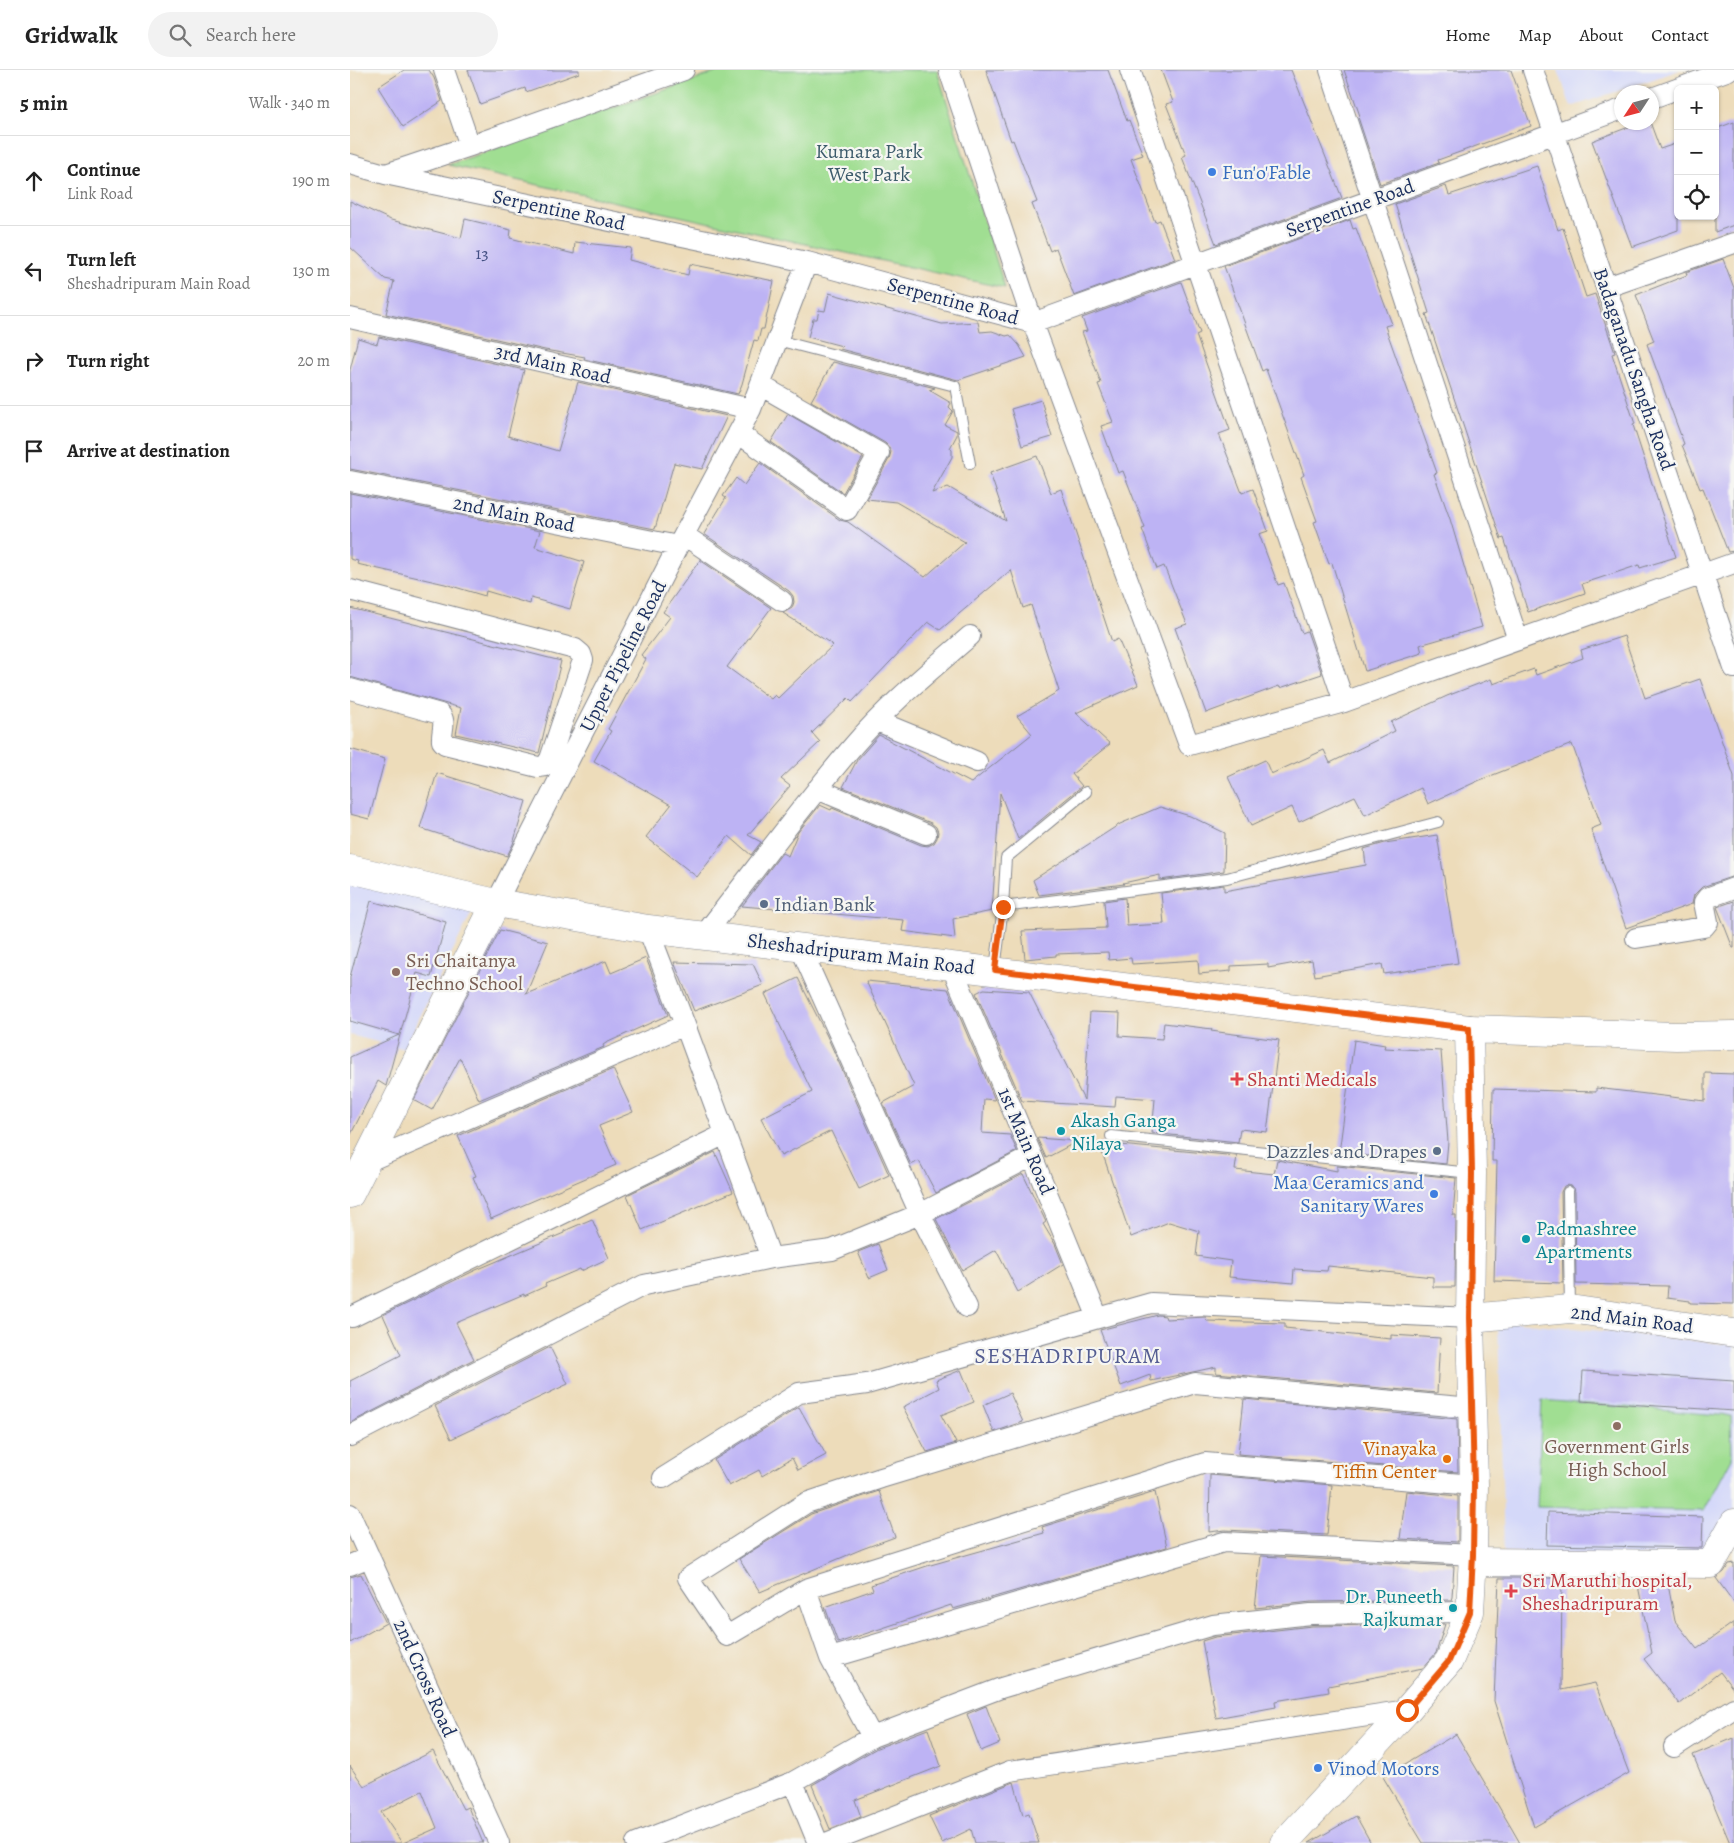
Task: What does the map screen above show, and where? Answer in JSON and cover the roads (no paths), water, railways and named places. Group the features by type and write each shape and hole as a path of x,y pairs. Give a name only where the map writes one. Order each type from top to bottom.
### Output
{"street":[{"path":"444,70 470,146"},
{"path":"384,174 470,146 684,70"},
{"path":"949,70 1033,323 1189,745 1344,702 1734,563"},
{"path":"1130,70 1194,264 1344,702"},
{"path":"1330,70 1518,640"},
{"name":"Badaganadu Sangha Road","path":"1533,70 1704,574 1734,668"},
{"path":"1659,95 1729,70"},
{"name":"Serpentine Road","path":"350,164 384,174 807,262 1033,323 1614,112"},
{"path":"1607,287 1734,244"},
{"name":"Upper Pipeline Road","path":"496,903 681,541 751,409 807,262"},
{"name":"3rd Main Road","path":"351,324 751,409"},
{"path":"738,433 847,510 879,453 760,385"},
{"name":"2nd Main Road","path":"350,481 681,541"},
{"path":"681,541 782,601"},
{"path":"350,590 575,649 581,654 583,660 550,759 545,766 538,767 445,744 442,741 444,723 440,714 350,689"},
{"path":"704,935 854,744 899,698 970,636"},
{"path":"877,721 977,762"},
{"path":"817,789 926,834"},
{"name":"Sheshadripuram Main Road","path":"350,869 496,903 648,929 1469,1028 1676,1036 1734,1036"},
{"path":"1636,938 1704,927 1708,922 1704,902 1707,898 1734,888"},
{"path":"350,1194 496,903"},
{"path":"648,929 686,1025 724,1134 771,1258"},
{"path":"800,947 920,1214 967,1306"},
{"name":"1st Main Road","path":"951,965 1098,1318"},
{"path":"364,1164 686,1025"},
{"path":"1284,1843 1407,1710 1449,1661 1470,1612 1474,1485 1470,1318 1472,1173 1469,1028"},
{"path":"352,1317 724,1134"},
{"path":"350,1436 644,1285 771,1258 832,1250 920,1214 1032,1156"},
{"path":"664,1478 799,1393 867,1384 1151,1304 1470,1318"},
{"name":"2nd Main Road","path":"1470,1318 1570,1309 1734,1333"},
{"path":"1472,1408 1195,1383 881,1478 806,1503 688,1578 727,1636 806,1589 1205,1463 1474,1485"},
{"name":"2nd Cross Road","path":"350,1514 499,1843"},
{"path":"830,1658 1224,1542 1473,1559 1711,1564 1734,1523"},
{"path":"350,1566 370,1557"},
{"path":"806,1589 830,1658 872,1737"},
{"path":"636,1843 793,1782 872,1737 1000,1688 1212,1625 1311,1614 1470,1612"},
{"path":"1674,1747 1734,1708"},
{"path":"826,1843 1010,1771 1407,1710"},
{"path":"793,1782 818,1843"}],"lane":[{"path":"777,340 955,386 970,464"},
{"path":"995,970 1003,907 1006,858 1086,792"},
{"path":"1003,907 1227,878 1438,822"},
{"path":"1111,1136 1472,1173"},
{"path":"1568,1192 1570,1309"}],"place":[{"name":"Fun'o'Fable","path":"1212,172"},
{"name":"Indian Bank","path":"764,904"},
{"name":"Sri Chaitanya Techno School","path":"396,972"},
{"name":"Shanti Medicals","path":"1237,1079"},
{"name":"Akash Ganga Nilaya","path":"1061,1131"},
{"name":"Dazzles and Drapes","path":"1437,1151"},
{"name":"Maa Ceramics and Sanitary Wares","path":"1434,1194"},
{"name":"Padmashree Apartments","path":"1526,1239"},
{"name":"Government Girls High School","path":"1617,1426"},
{"name":"Vinayaka Tiffin Center","path":"1447,1459"},
{"name":"Sri Maruthi hospital, Sheshadripuram","path":"1511,1591"},
{"name":"Dr. Puneeth Rajkumar","path":"1453,1608"},
{"name":"Vinod Motors","path":"1318,1768"}],"district":[{"name":"SESHADRIPURAM","path":"1068,1356"}],"park label":[{"name":"Kumara Park West Park","path":"869,162"}]}
